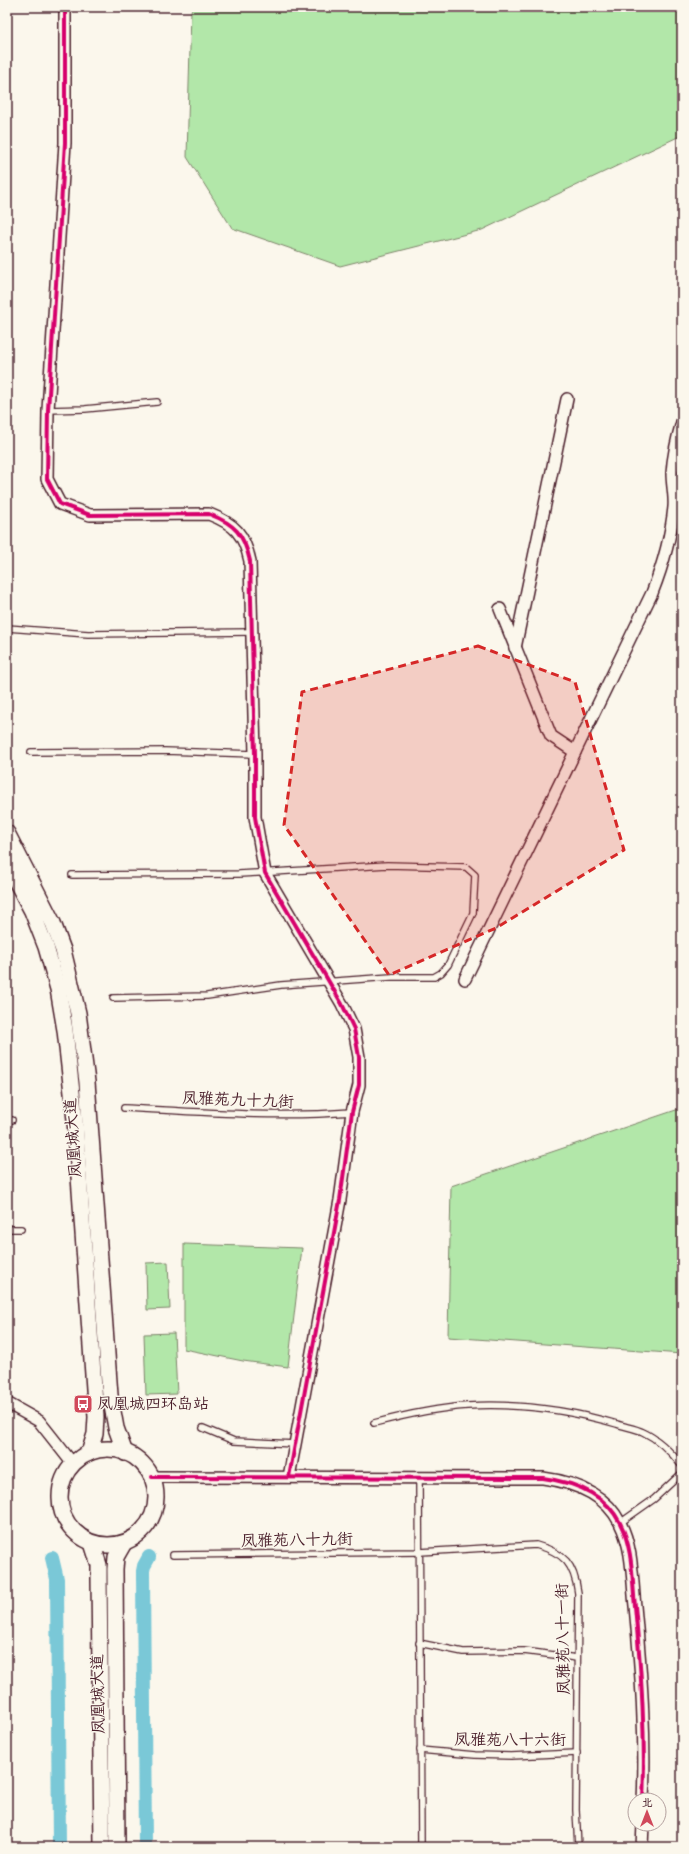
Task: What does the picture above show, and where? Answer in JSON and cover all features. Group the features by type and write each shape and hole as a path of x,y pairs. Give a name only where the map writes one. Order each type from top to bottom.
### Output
{"main road":[{"name":"凤凰城大道","path":"7,833 53,923 62,950 78,1013 88,1097 110,1395 116,1428 125,1453"},
{"name":"凤凰城大道","path":"7,864 32,911 46,948 58,989 71,1071 96,1410 95,1434 89,1453"},
{"path":"107,1449 125,1453 141,1462 152,1476 157,1492 156,1508 149,1524 138,1536 124,1543 103,1546 77,1536 66,1524 60,1509 59,1493 62,1482 73,1464 89,1453 107,1449"},
{"name":"凤凰城大道","path":"92,1543 99,1566 102,1847"},
{"name":"凤凰城大道","path":"117,1847 115,1569 116,1557 124,1543"}],"street":[{"path":"65,7 65,143 48,410 47,479 60,504 90,514 209,514 225,520 237,531 246,545 250,561 255,754 254,817 265,874 342,1004 354,1029 359,1057 359,1085 352,1112 340,1200 289,1477"},
{"path":"515,648 567,398"},
{"path":"465,979 652,593 663,565 670,536 674,506 672,473 676,441 682,422"},
{"path":"500,609 551,736 575,752"},
{"path":"7,1403 39,1421 73,1464"},
{"path":"152,1476 543,1478 566,1481 588,1490 606,1504 620,1523 630,1551 640,1664 644,1766 643,1792"},
{"path":"642,1847 643,1832"}],"lane":[{"path":"48,410 85,409 157,402"},
{"path":"7,628 88,634 251,632"},
{"path":"31,752 135,750 255,754"},
{"path":"72,875 153,876 265,874 387,865 444,865 466,867 475,875 473,913 448,965 441,973 434,977 391,977 281,985 207,996 113,998"},
{"name":"凤雅苑九十九街","path":"124,1108 263,1115 316,1115 352,1112"},
{"path":"7,1229 21,1229"},
{"path":"374,1423 420,1412 466,1406 513,1406 560,1411 606,1421 644,1432 671,1452 682,1466"},
{"path":"203,1428 234,1441 296,1444"},
{"path":"620,1523 654,1499 682,1474"},
{"path":"420,1478 419,1643 421,1847"},
{"name":"凤雅苑八十一街","path":"420,1552 536,1545 553,1550 567,1561 576,1576 578,1593 576,1810 578,1847"},
{"name":"凤雅苑八十九街","path":"173,1555 420,1552"},
{"path":"419,1643 463,1652 524,1651 577,1658"},
{"name":"凤雅苑八十六街","path":"420,1750 496,1756 577,1753"}],"highlighted area":[{"path":"478,646 575,682 624,850 496,928 389,975 284,825 302,692"}],"green space":[{"path":"193,7 682,7 682,135 482,230 340,266 232,228 187,157 191,11"},
{"path":"682,1108 682,1354 448,1337 451,1186"},
{"path":"184,1244 302,1248 288,1367 243,1361 184,1349"},
{"path":"168,1262 170,1309 147,1310 146,1263"},
{"path":"174,1333 177,1394 146,1395 144,1334"}],"waterway":[{"path":"145,1847 143,1571 149,1557"},
{"path":"52,1558 57,1579 59,1847"}],"cycle path":[{"path":"65,7 65,143 48,410 47,479 60,504 90,515 209,514 232,526 245,544 250,561 255,754 255,817 265,873 342,1004 354,1029 359,1057 359,1085 352,1112 340,1200 289,1477"},
{"path":"152,1477 543,1478 566,1482 597,1497 614,1513 620,1523 630,1553 641,1679 644,1751 643,1792"}],"place":[{"name":"凤凰城四环岛站","path":"83,1404"}]}
